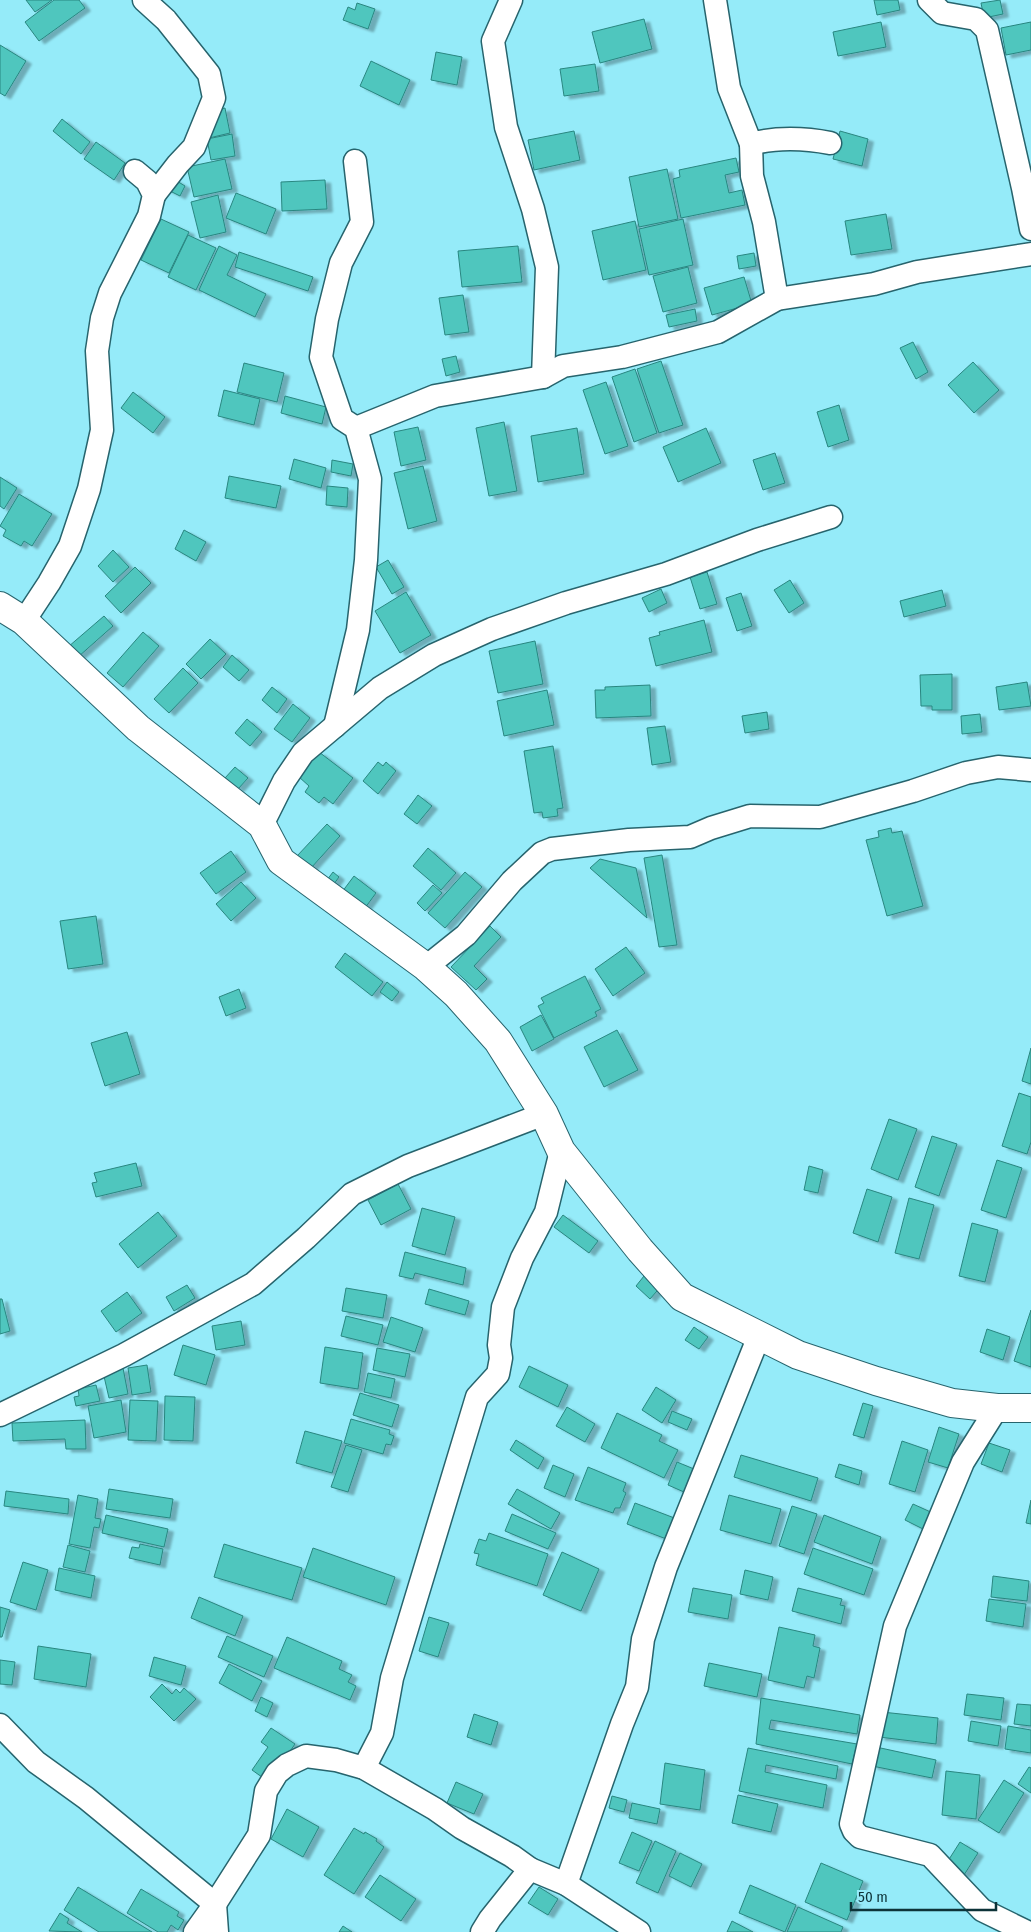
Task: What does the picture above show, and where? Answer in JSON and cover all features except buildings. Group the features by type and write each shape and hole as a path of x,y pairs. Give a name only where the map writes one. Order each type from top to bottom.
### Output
{"street":[{"path":"24,621 70,546 89,489 102,430 97,351 102,318 110,293 149,216 154,195 194,147 214,98 209,74 166,20 144,0"},
{"path":"511,0 493,41 506,127 533,208 547,267 543,377"},
{"path":"715,0 729,88 751,144 752,176 764,222 777,299"},
{"path":"929,0 942,13 976,19 987,30 1024,188 1031,229"},
{"path":"751,144 763,140 814,140 830,143"},
{"path":"335,726 358,630 366,560 370,479 356,428 342,419 321,357 327,319 341,263 362,222 355,161"},
{"path":"135,171 147,181 154,195"},
{"path":"356,428 435,396 543,377 563,366 622,358 718,332 777,299 874,284 916,272 1031,254"},
{"path":"262,825 284,781 303,753 380,688 434,655 492,630 566,603 666,574 757,540 831,517"},
{"path":"0,606 24,621 138,728 262,825 282,862 426,967 456,994 498,1041 544,1114 561,1151 640,1250 682,1297 798,1355 876,1381 952,1404 997,1408 1031,1408"},
{"path":"426,967 466,935 512,881 542,853 552,849 629,840 690,837 711,828 750,816 820,818 913,791 966,773 998,767 1031,770"},
{"path":"0,1415 124,1354 252,1284 306,1238 352,1194 408,1166 544,1114"},
{"path":"364,1768 382,1733 392,1678 477,1397 498,1374 501,1358 499,1345 503,1307 522,1258 546,1212 561,1151"},
{"path":"566,1884 622,1724 637,1687 642,1639 666,1567 759,1336"},
{"path":"997,1408 963,1462 895,1626 851,1824 854,1831 860,1837 930,1855 982,1910 1027,1932"},
{"path":"0,1725 36,1762 86,1798 215,1904 217,1932"},
{"path":"195,1932 258,1836 266,1791 277,1773 287,1765 306,1756 336,1760 364,1768 435,1809 462,1828 530,1868 566,1884 639,1932"},
{"path":"482,1932 530,1868"}]}
